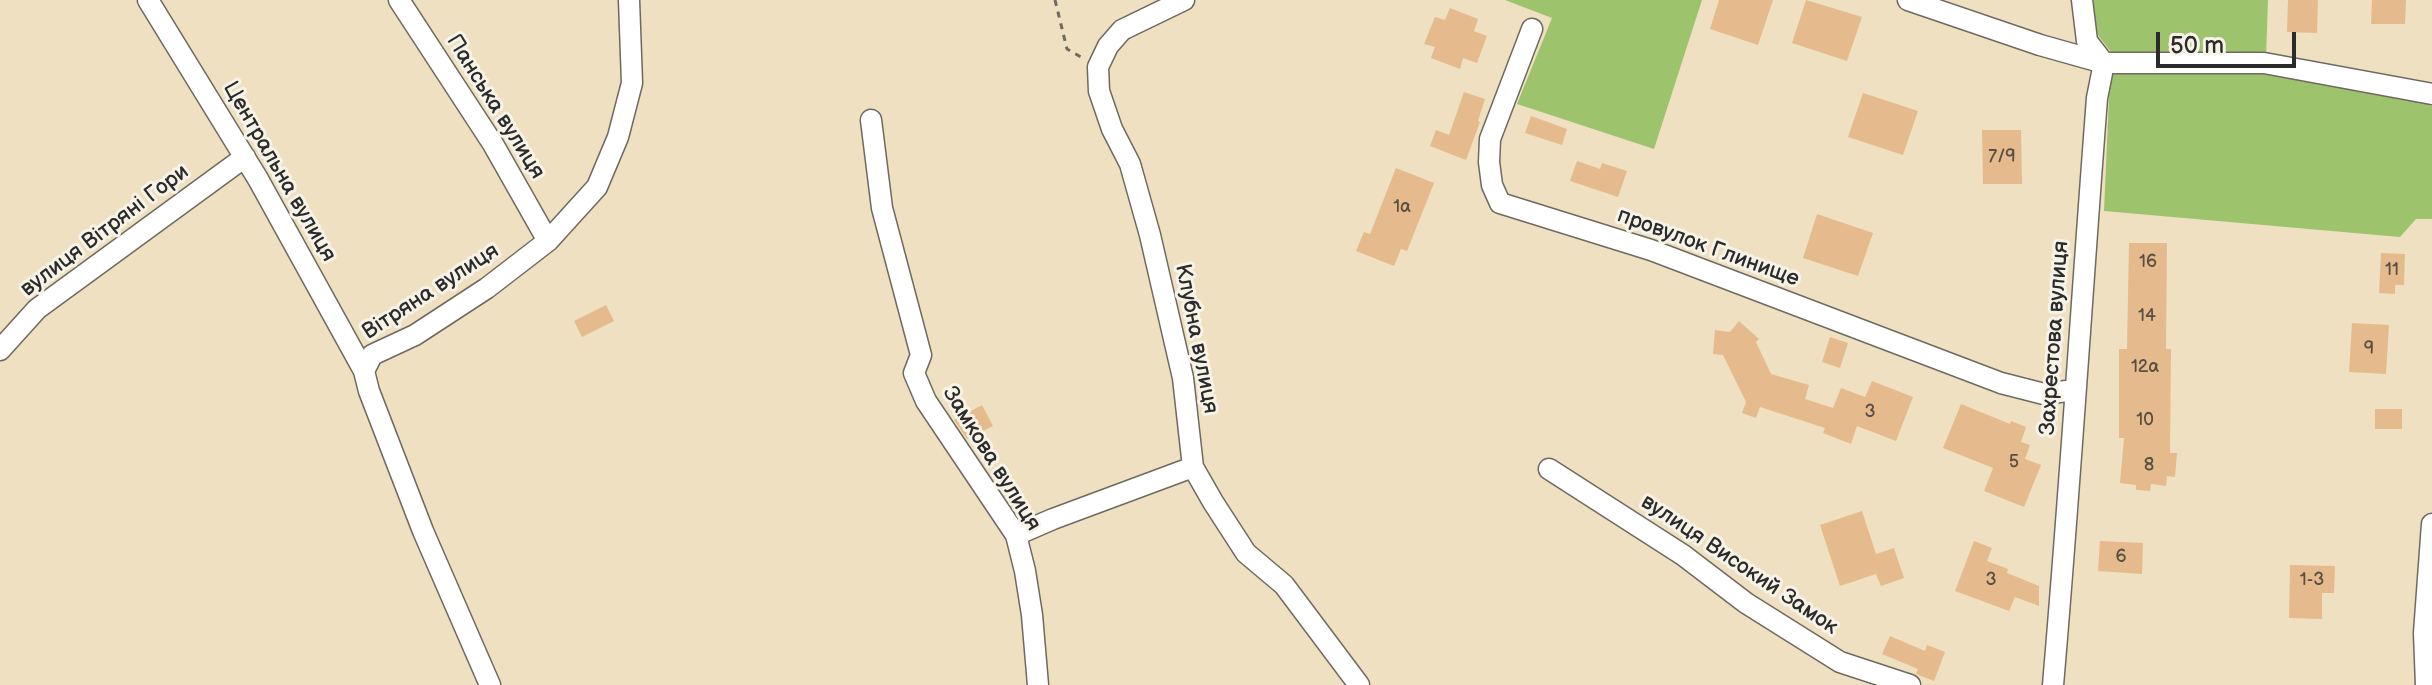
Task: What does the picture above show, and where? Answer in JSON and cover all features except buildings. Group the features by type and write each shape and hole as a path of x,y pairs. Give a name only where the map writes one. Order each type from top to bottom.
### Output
{"street":[{"name":"Центральна вулиця","path":"148,0 245,157 364,371"},
{"name":"Панська вулиця","path":"399,0 493,144 548,241"},
{"name":"Вітряна вулиця","path":"490,685 423,531 364,371 372,355 415,335 487,288 548,241 597,187 618,137 632,83 629,0"},
{"path":"1098,67 1108,46 1122,30 1184,0"},
{"path":"1908,0 2040,45 2104,63 2264,63 2432,94"},
{"path":"2082,0 2087,41 2104,63"},
{"name":"провулок Глинище","path":"1532,29 1490,139 1492,185 1500,203 1651,250 2001,383 2044,394 2074,390"},
{"name":"Захрестова вулиця","path":"2053,685 2097,98 2104,63"},
{"name":"Клубна вулиця","path":"1098,67 1099,91 1112,129 1130,164 1160,274 1183,378 1193,467 1246,553 1284,585 1359,685"},
{"name":"Замкова вулиця","path":"871,120 882,208 921,355 914,373 926,401 1016,535 1032,615 1038,685"},
{"name":"вулиця Вітряні Гори","path":"0,350 37,309 245,157"},
{"path":"1016,535 1193,467"},
{"name":"вулиця Високий Замок","path":"1549,469 1683,555 1746,603 1840,662 1910,685"},
{"path":"2426,685 2424,620 2432,524"}],"path":[{"path":"1055,0 1067,49 1098,67"}],"green space":[{"path":"1505,0 1702,0 1654,149 1517,104 1552,18"},
{"path":"2093,0 2268,0 2266,57 2432,106 2432,219 2416,219 2400,237 2104,211 2111,52 2091,26"}]}
